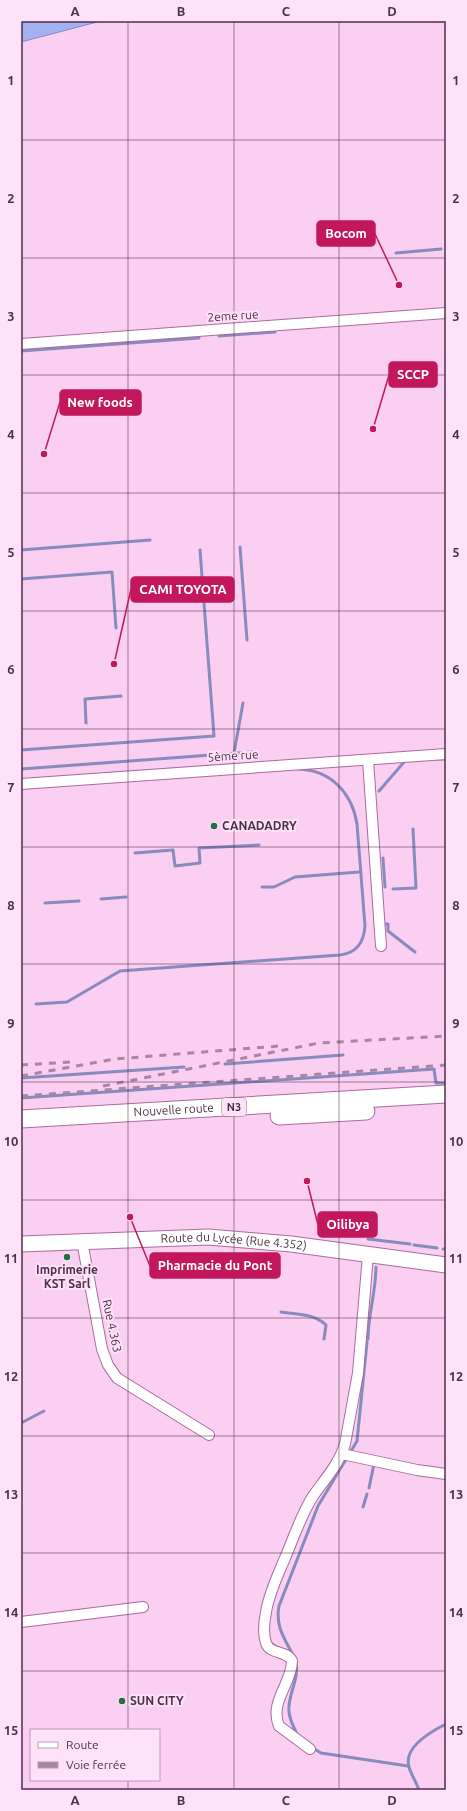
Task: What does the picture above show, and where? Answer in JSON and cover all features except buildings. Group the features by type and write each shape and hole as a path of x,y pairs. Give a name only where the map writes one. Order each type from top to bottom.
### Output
{"highway":[{"name":"Nouvelle route","path":"21,1119 446,1094"},
{"name":"Nouvelle route","path":"21,1130 446,1105"}],"main road":[{"name":"Route du Lycée (Rue 4.352)","path":"21,1244 208,1236 291,1244 446,1265"}],"street":[{"name":"2eme rue","path":"21,344 446,313"},
{"name":"5ème rue","path":"21,784 446,754"},
{"path":"368,760 380,946"},
{"name":"Rue 4.363","path":"82,1241 102,1349 108,1365 117,1378 209,1435"},
{"path":"310,1749 278,1726 276,1720 275,1713 279,1698 292,1661 289,1656 271,1650 268,1647 264,1628 265,1614 272,1591 306,1508 342,1454 352,1412 358,1373 368,1255"},
{"path":"342,1454 417,1470 446,1474"},
{"path":"21,1622 143,1607"}],"water":[{"path":"21,21 101,21 21,42"}],"waterway":[{"path":"396,253 441,249"},
{"path":"219,336 275,332"},
{"path":"21,351 199,338"},
{"path":"21,550 150,540"},
{"path":"240,547 247,640"},
{"path":"21,750 214,736 200,550"},
{"path":"21,579 112,572 116,628"},
{"path":"86,723 85,699 121,696"},
{"path":"234,753 243,703"},
{"path":"21,769 252,752"},
{"path":"438,759 446,759"},
{"path":"379,791 405,761"},
{"path":"36,1004 67,1002 120,971 340,955 346,954 355,949 361,942 365,926 357,824 354,813 345,793 338,785 320,774 310,770 298,769"},
{"path":"393,889 416,888 413,829"},
{"path":"135,853 173,850 175,866 200,863 199,848 259,845"},
{"path":"383,858 385,887"},
{"path":"262,887 274,887 295,877 359,872"},
{"path":"101,899 126,897"},
{"path":"45,903 79,901"},
{"path":"385,924 388,924 388,931 415,952"},
{"path":"225,1064 343,1055"},
{"path":"21,1078 184,1067"},
{"path":"21,1098 434,1069 436,1083 446,1083"},
{"path":"368,1239 410,1244"},
{"path":"414,1245 437,1248"},
{"path":"368,1339 376,1267"},
{"path":"281,1312 305,1315 322,1321 326,1325 324,1339"},
{"path":"294,1657 280,1627 278,1620 279,1606 318,1506 357,1441 367,1342"},
{"path":"21,1423 44,1411"},
{"path":"369,1488 374,1464"},
{"path":"363,1507 367,1494"},
{"path":"296,1662 297,1668 290,1699 289,1712 291,1721 298,1736"},
{"path":"419,1790 409,1767 408,1760 410,1753 414,1746 427,1735 446,1724"},
{"path":"313,1748 321,1753 408,1766"}],"railway":[{"path":"103,1086 319,1043 446,1036"},
{"path":"21,1076 115,1059 279,1046"},
{"path":"21,1065 71,1062"},
{"path":"21,1096 446,1065"}],"place":[{"name":"Bocom","path":"399,285"},
{"name":"SCCP","path":"373,429"},
{"name":"New foods","path":"44,454"},
{"name":"CAMI TOYOTA","path":"114,664"},
{"name":"CANADADRY","path":"214,826"},
{"name":"Oilibya","path":"307,1181"},
{"name":"Pharmacie du Pont","path":"130,1217"},
{"name":"Imprimerie KST Sarl","path":"67,1257"},
{"name":"SUN CITY","path":"122,1701"}]}
